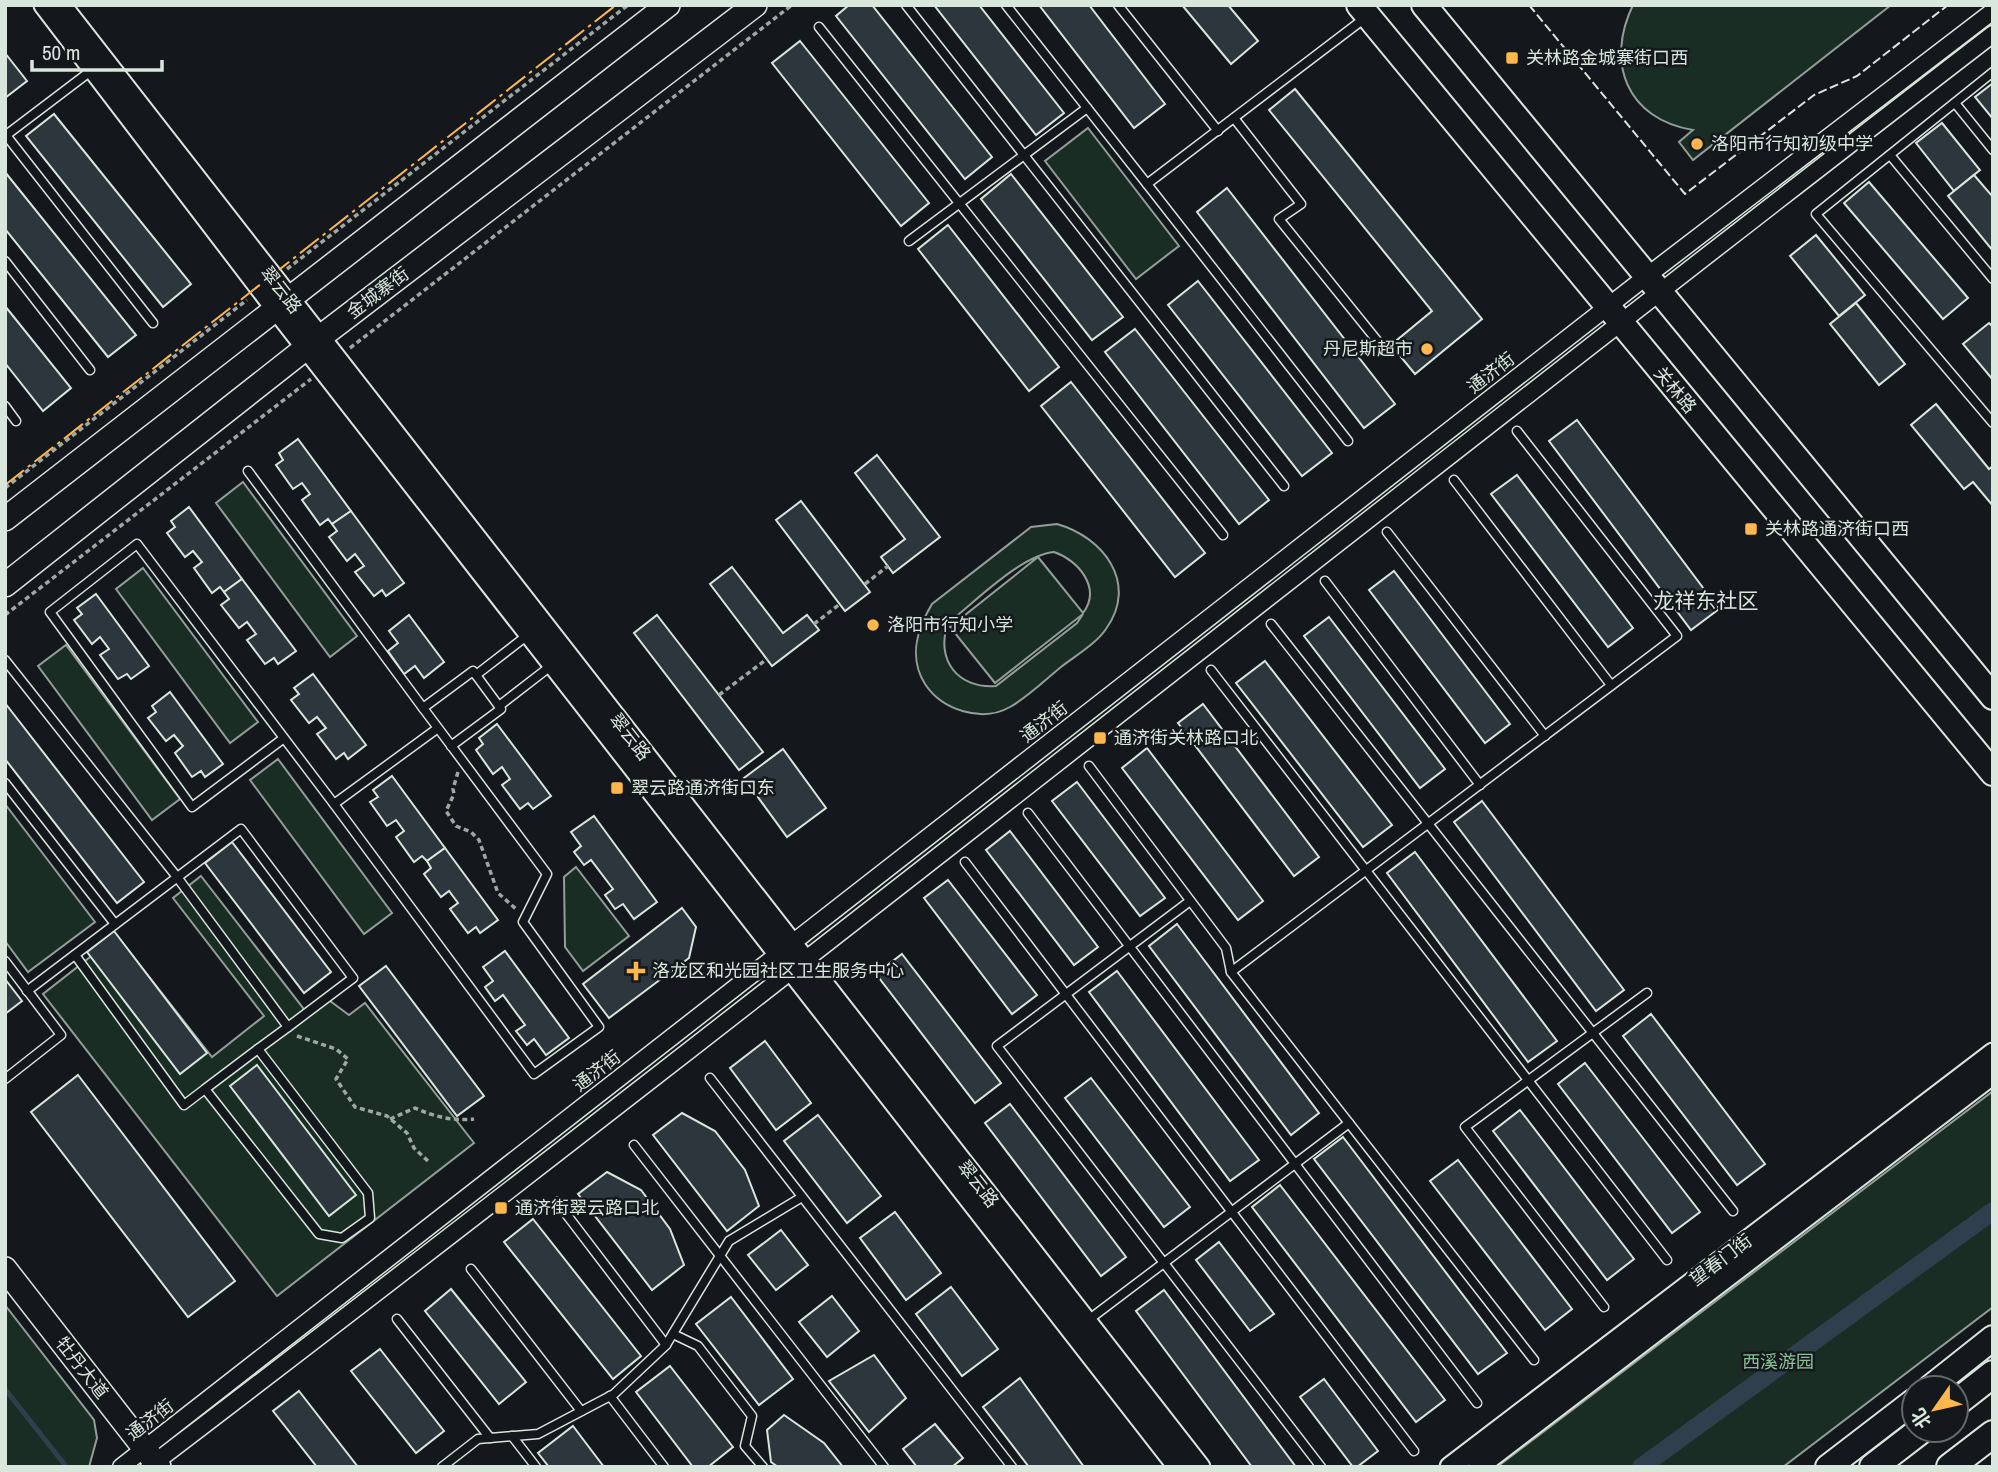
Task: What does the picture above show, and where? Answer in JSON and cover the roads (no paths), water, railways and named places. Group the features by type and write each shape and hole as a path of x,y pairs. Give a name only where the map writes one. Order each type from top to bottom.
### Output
{"highway":[{"path":"1970,1392 1993,1374"},
{"path":"1950,1467 1993,1434"},
{"path":"1873,1467 1903,1444"}],"main road":[{"path":"5,519 668,5"},
{"name":"金城寨街","path":"5,585 313,343 755,5"},
{"path":"1424,5 1993,697"},
{"name":"关林路","path":"1363,11 1993,773"},
{"name":"牡丹大道","path":"5,1269 152,1461"},
{"path":"1948,1374 1993,1338"},
{"path":"1828,1467 1900,1412"}],"street":[{"name":"翠云路","path":"44,5 99,66 329,364 554,664 797,965 1080,1326 1200,1467"},
{"name":"翠云路","path":"61,5 99,66"},
{"name":"通济街","path":"152,1461 784,949 1653,283 1993,11"},
{"name":"通济街","path":"1653,283 1993,34"},
{"name":"通济街","path":"121,1467 152,1461 797,965 1613,314"},
{"name":"翠云路","path":"329,364 784,949"},
{"name":"望春门街","path":"1450,1467 1993,1053"},
{"name":"望春门街","path":"1478,1467 1993,1074"},
{"name":"翠云路","path":"1080,1326 1178,1467"}],"lane":[{"path":"906,5 1284,486"},
{"path":"1006,5 1348,440"},
{"path":"1118,5 1218,131"},
{"path":"1147,184 1218,131 1363,11"},
{"path":"820,27 1223,535"},
{"path":"99,66 6,135 153,323"},
{"path":"1993,72 1816,214 1993,423"},
{"path":"1955,103 1993,150"},
{"path":"909,241 1087,108"},
{"path":"1234,118 1301,204 1279,219 1379,344"},
{"path":"1890,155 1993,279"},
{"path":"5,261 90,370"},
{"path":"5,407 16,421"},
{"path":"1231,972 1677,636 1517,431"},
{"path":"248,471 547,874 523,922 599,1027 534,1074 334,804 138,544 50,612 192,807 284,738"},
{"path":"1454,480 1611,685"},
{"path":"1387,533 1545,736"},
{"path":"1325,581 1480,785"},
{"path":"1271,624 1732,1211"},
{"path":"476,675 530,633"},
{"path":"5,660 177,877 288,1027"},
{"path":"499,706 554,664"},
{"path":"1211,670 1667,1260"},
{"path":"423,708 473,671 499,706 501,709 451,746"},
{"path":"334,804 438,728"},
{"path":"1089,766 1226,948 1231,972 1534,1360"},
{"path":"5,783 115,924"},
{"path":"1028,813 1477,1403"},
{"path":"27,991 241,829 353,978 184,1105 75,955"},
{"path":"965,862 1413,1451"},
{"path":"1190,901 997,1046 1321,1467"},
{"path":"5,961 61,1035 5,1079"},
{"path":"1604,1307 1465,1127 1647,993"},
{"path":"205,1089 319,1234 342,1238 370,1217 368,1193 258,1049"},
{"path":"710,1078 1012,1467"},
{"path":"1080,1326 1349,1123"},
{"path":"634,1144 884,1467"},
{"path":"442,1467 478,1439 538,1434 611,1396 666,1345 729,1241 802,1196"},
{"path":"557,1202 666,1345"},
{"path":"471,1269 581,1411"},
{"path":"397,1319 490,1438"},
{"path":"673,1334 698,1346 752,1416 745,1446 763,1467"},
{"path":"611,1396 664,1467"},
{"path":"512,1436 536,1467"}],"waterway":[{"path":"1641,1467 1993,1211"},
{"path":"5,1389 65,1465"}],"place":[{"name":"关林路金城寨街口西","path":"1512,58"},
{"name":"洛阳市行知初级中学","path":"1697,144"},
{"name":"丹尼斯超市","path":"1427,349"},
{"name":"关林路通济街口西","path":"1751,529"},
{"name":"洛阳市行知小学","path":"873,625"},
{"name":"通济街关林路口北","path":"1100,738"},
{"name":"翠云路通济街口东","path":"617,788"},
{"name":"洛龙区和光园社区卫生服务中心","path":"636,971"},
{"name":"通济街翠云路口北","path":"501,1208"}],"district":[{"name":"龙祥东社区","path":"1706,601"}],"park label":[{"name":"西溪游园","path":"1778,1362"}]}
